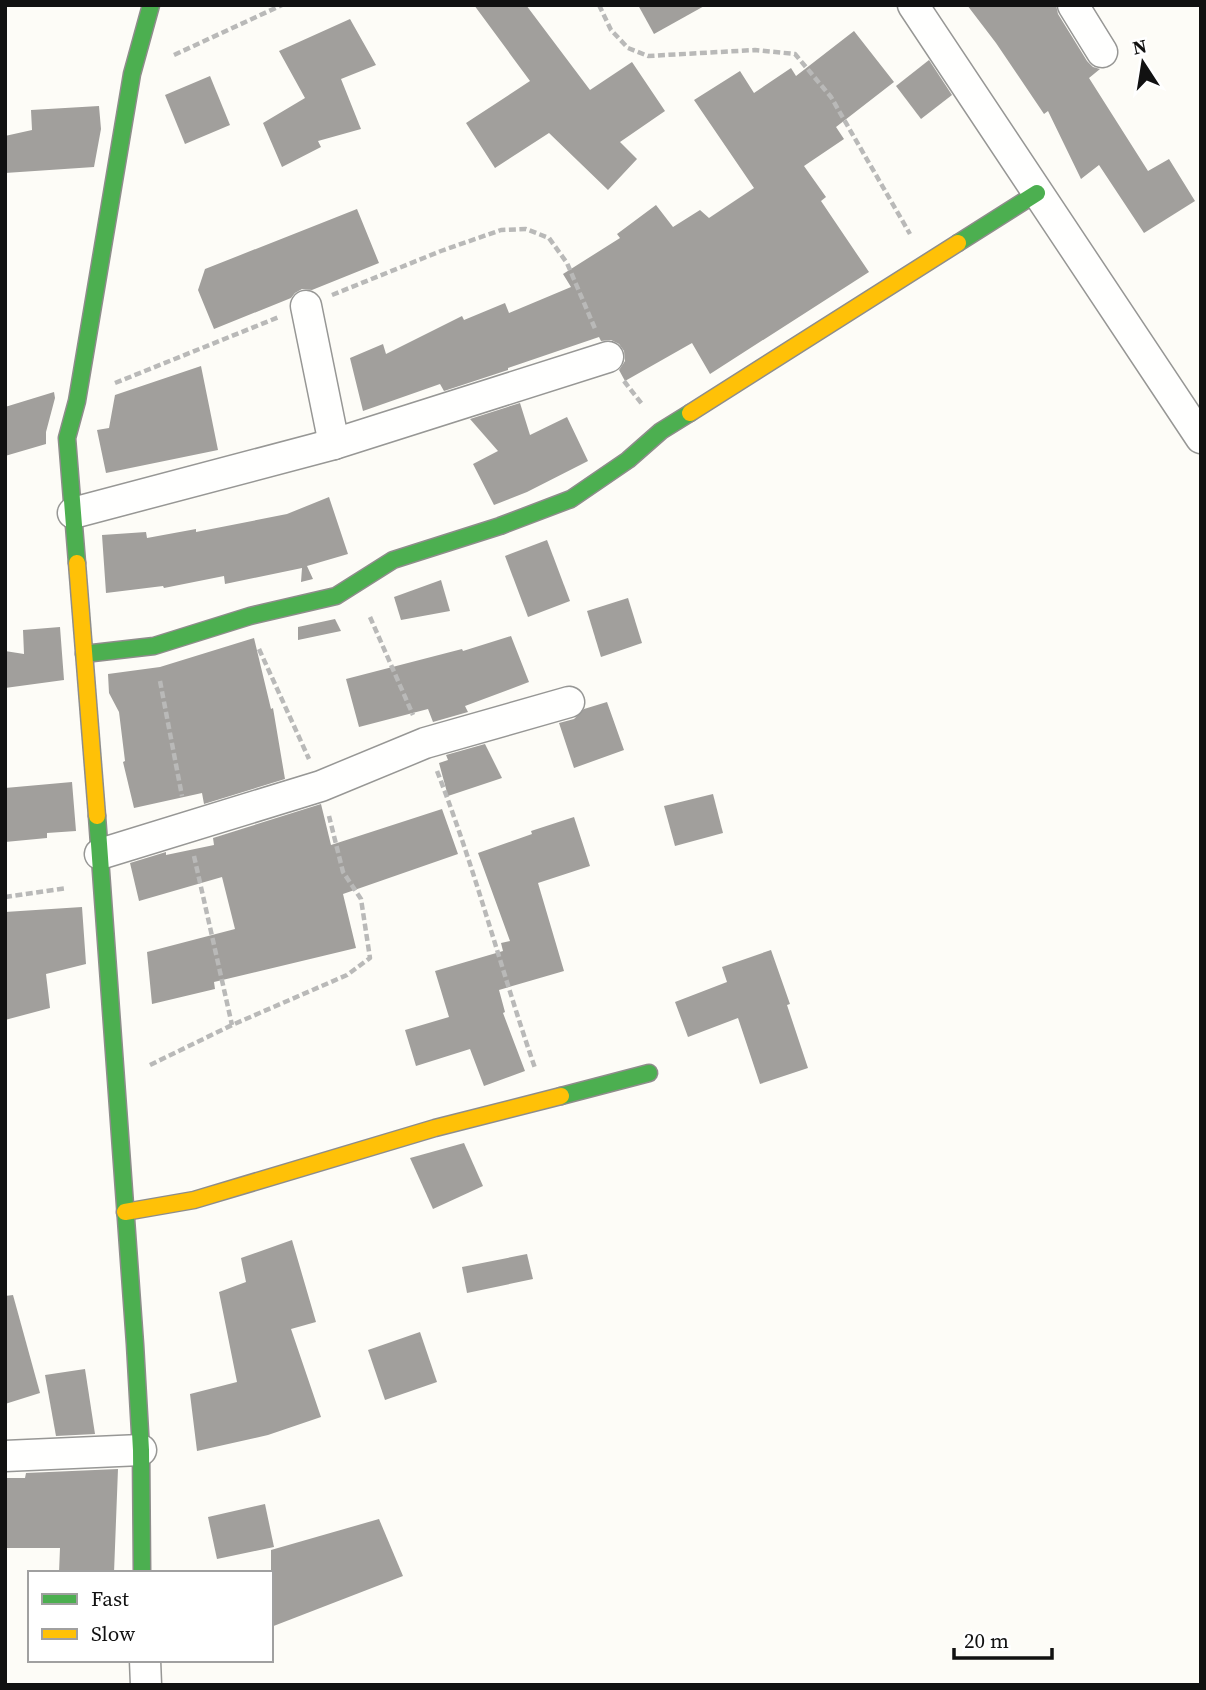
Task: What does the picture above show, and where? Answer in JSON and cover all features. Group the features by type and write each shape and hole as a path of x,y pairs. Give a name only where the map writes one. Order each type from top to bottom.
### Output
{"street":[{"path":"142,1571 141,1450 100,854 67,438 77,401 132,74 151,5"},
{"path":"913,5 1201,438"},
{"path":"1073,5 1102,52"},
{"path":"84,654 154,646 250,616 336,596 393,560 500,526 571,499 628,460 661,430 1037,193"},
{"path":"306,306 334,444"},
{"path":"73,513 334,444 608,357"},
{"path":"100,854 321,786 425,743 569,702"},
{"path":"125,1212 194,1200 435,1128 649,1073"},
{"path":"5,1456 141,1450"},
{"path":"145,1662 146,1685"}],"path":[{"path":"132,74 282,5"},
{"path":"599,5 611,30 628,48 648,56 755,50 795,54 831,97 926,262"},
{"path":"77,401 115,383 441,251 501,230 526,229 549,238 567,263 608,357 661,430"},
{"path":"355,584 425,743 460,831 506,984 546,1099"},
{"path":"116,1084 164,1057 347,975 370,958 361,899 343,872 321,786 253,635 250,616"},
{"path":"154,646 188,827 232,1025"},
{"path":"5,897 75,886 102,888"}],"building":[{"path":"474,5 526,5 590,90 632,62 665,111 620,142 637,159 608,190 549,133 495,168 466,123 530,81"},
{"path":"638,5 706,5 654,34"},
{"path":"967,5 1056,5 1058,14 1087,61 1100,69 1089,78 1148,171 1169,159 1195,201 1144,233 1099,165 1081,179 1048,111 1044,114"},
{"path":"350,19 376,65 341,79 361,129 318,141 321,147 282,167 263,123 305,98 279,51"},
{"path":"854,31 894,82 836,127 844,139 804,166 826,197 821,201 869,272 710,374 692,343 625,381 619,370 625,361 624,351 619,344 611,340 601,341 599,337 444,391 440,384 363,411 350,358 383,344 386,354 462,316 464,320 505,303 509,313 571,287 563,274 620,238 617,234 656,205 673,227 700,210 709,218 754,188 694,100 740,71 754,93 791,68 796,76"},
{"path":"929,60 952,95 921,119 896,86"},
{"path":"210,76 230,125 185,144 165,95"},
{"path":"99,106 101,129 94,167 5,173 5,136 32,130 31,110"},
{"path":"357,209 379,263 312,290 302,289 291,298 214,329 198,290 205,269"},
{"path":"201,366 218,450 106,473 97,430 109,428 115,395"},
{"path":"54,392 46,444 5,456 5,407"},
{"path":"520,403 530,435 567,417 588,461 527,492 494,505 473,464 498,451 470,419"},
{"path":"329,497 348,554 307,566 313,579 301,582 302,568 225,584 224,576 164,588 106,593 102,535 146,532 147,538 196,529 196,532 287,514"},
{"path":"547,540 570,601 528,617 505,556"},
{"path":"441,580 450,611 401,620 394,597"},
{"path":"628,598 642,643 601,657 587,611"},
{"path":"335,619 341,631 298,640 298,627"},
{"path":"60,627 64,680 5,688 5,651 24,654 23,630"},
{"path":"511,636 529,682 465,706 468,712 433,722 428,709 359,727 346,679 462,649 463,651"},
{"path":"254,638 271,709 273,708 285,779 204,804 202,793 134,808 123,762 119,712 109,693 108,674 160,667"},
{"path":"607,702 624,750 574,768 559,723 574,719 584,709"},
{"path":"485,744 502,778 448,796 439,763 448,760 446,755"},
{"path":"72,782 76,831 47,833 47,838 5,842 5,788"},
{"path":"713,794 723,833 675,846 664,806"},
{"path":"321,804 331,845 442,809 458,854 343,894 356,948 214,982 215,989 152,1004 147,952 235,929 222,877 139,901 130,863 166,852 166,855 214,845 213,838"},
{"path":"574,817 590,866 538,883 564,971 499,990 505,1012 503,1013 525,1071 484,1086 470,1049 416,1066 405,1030 449,1017 435,971 503,951 501,943 510,941 478,853"},
{"path":"82,907 86,964 46,974 50,1008 5,1020 5,912"},
{"path":"771,950 808,1068 760,1084 738,1018 688,1037 675,1002 727,982 722,967"},
{"path":"464,1143 483,1186 433,1209 410,1158"},
{"path":"292,1240 316,1322 291,1329 321,1417 268,1435 197,1451 190,1394 237,1382 219,1292 246,1282 241,1258"},
{"path":"527,1254 533,1279 467,1293 462,1267"},
{"path":"13,1295 40,1393 5,1404 5,1296"},
{"path":"420,1332 437,1382 385,1400 368,1350"},
{"path":"85,1369 95,1434 56,1436 45,1375"},
{"path":"118,1469 114,1571 59,1571 60,1548 5,1548 5,1478 25,1478 26,1473"},
{"path":"265,1504 274,1547 217,1559 208,1517"},
{"path":"379,1519 403,1576 273,1626 271,1550"}],"traffic: fast":[{"path":"77,563 67,438 77,401 132,74 151,5"},
{"path":"958,243 1037,193"},
{"path":"84,654 154,646 250,616 336,596 393,560 500,526 571,499 628,460 661,431 690,413"},
{"path":"97,816 135,1344 141,1450 142,1571"},
{"path":"561,1096 649,1073"}],"traffic: slow":[{"path":"690,413 958,243"},
{"path":"77,563 97,816"},
{"path":"125,1212 194,1200 435,1128 561,1096"}]}
